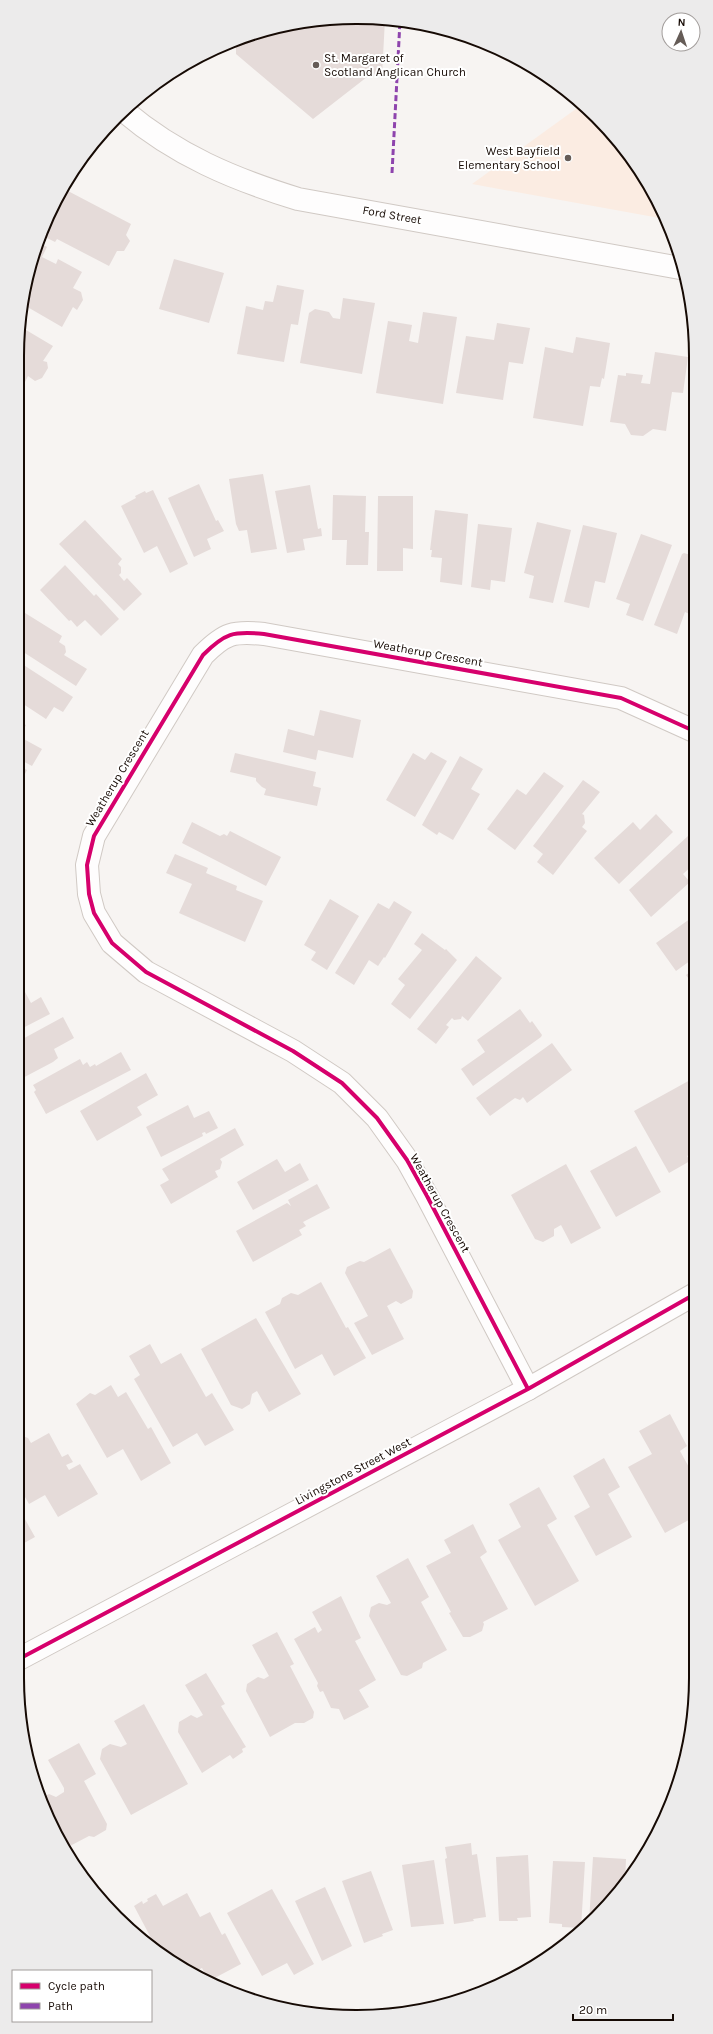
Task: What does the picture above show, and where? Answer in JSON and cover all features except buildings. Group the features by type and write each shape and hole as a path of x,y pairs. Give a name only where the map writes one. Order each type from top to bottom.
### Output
{"street":[{"name":"Ford Street","path":"128,115 148,132 204,164 254,185 298,199 677,267"},
{"name":"Weatherup Crescent","path":"528,1389 427,1196 406,1160 377,1118 342,1083 293,1051 146,972 112,943 94,913 89,894 86,865 94,836 203,654 219,639 240,632 264,634 621,698 689,729"},
{"name":"Livingstone Street West","path":"24,1656 528,1389 689,1297"}],"shaded area":[{"name":"West Bayfield Elementary School","path":"577,108 592,121 620,154 644,190 659,218 472,184"}],"marked path":[{"path":"392,173 400,27"}],"cycle path":[{"path":"528,1389 407,1160 377,1118 342,1083 293,1051 146,972 112,943 94,913 89,894 87,865 94,836 203,655 217,642 230,635 244,633 264,634 621,698 689,729"},
{"path":"24,1656 528,1389 689,1297"}],"place":[{"name":"St. Margaret of Scotland Anglican Church","path":"316,65"},
{"name":"West Bayfield Elementary School","path":"568,158"}]}
